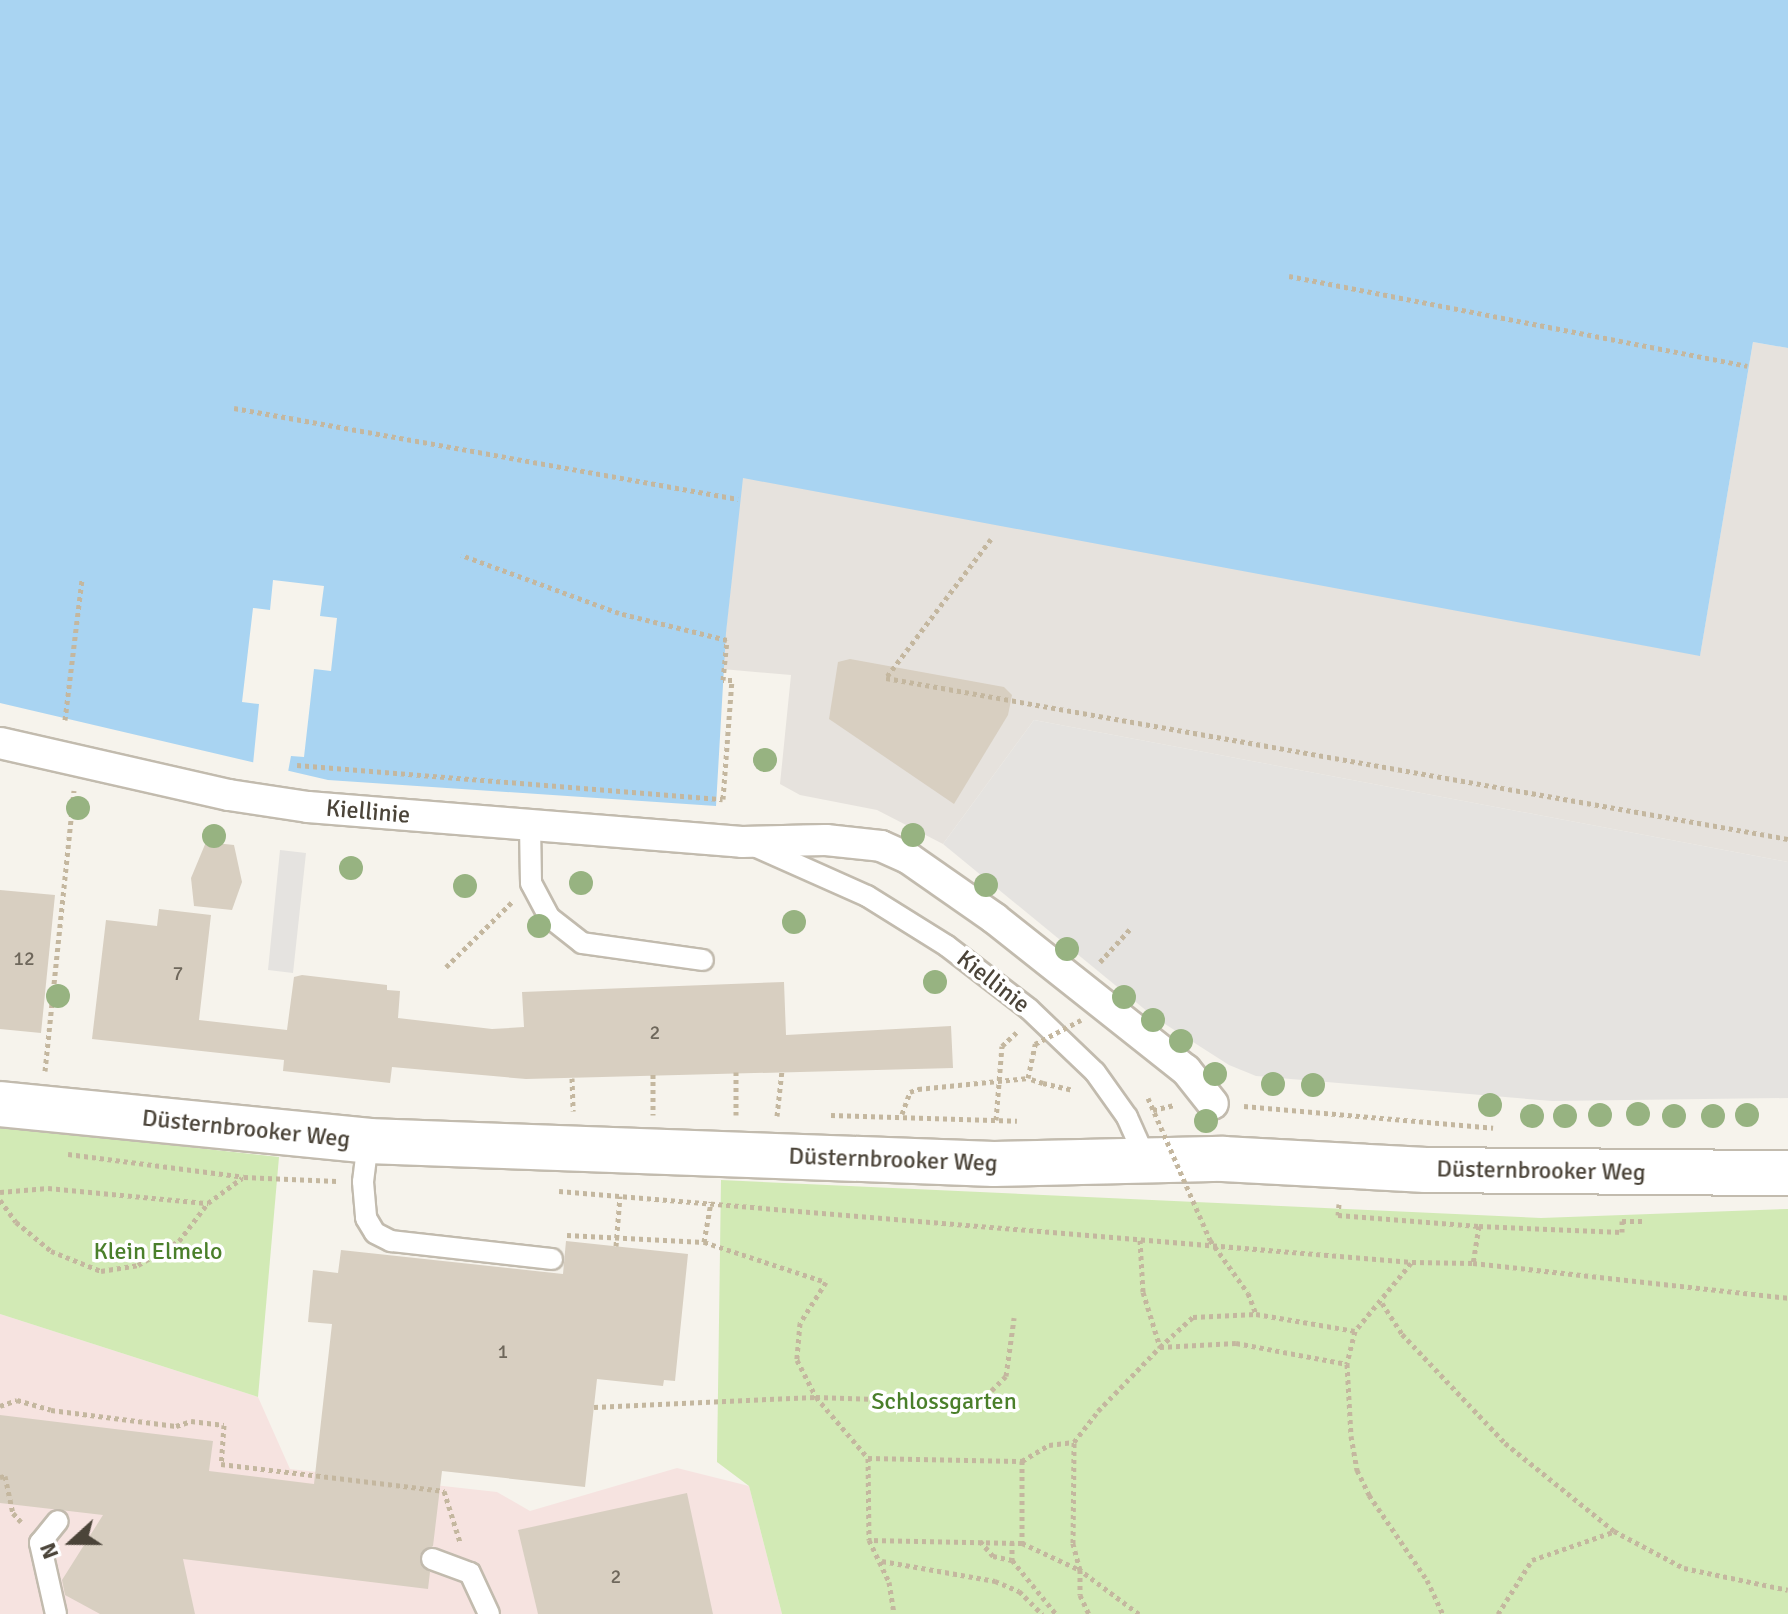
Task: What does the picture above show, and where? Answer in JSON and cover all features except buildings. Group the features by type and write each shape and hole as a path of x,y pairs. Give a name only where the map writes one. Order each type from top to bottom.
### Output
{"street":[{"name":"Kiellinie","path":"0,743 279,803 742,842 826,840 881,846 908,858 1085,1006 1186,1070 1213,1104"},
{"path":"826,840 871,865"},
{"name":"Düsternbrooker Weg","path":"0,1104 366,1161 1147,1162 1788,1173"}],"lane":[{"path":"530,825 531,883 549,917 582,943 703,960"},
{"name":"Kiellinie","path":"742,842 867,896 947,946 1034,1014 1095,1072 1127,1117 1147,1162"},
{"path":"366,1161 366,1218 375,1233 391,1241 552,1259"},
{"path":"56,1614 40,1543 58,1521"},
{"path":"432,1559 470,1573 489,1614"}],"path":[{"path":"1289,276 1747,366"},
{"path":"234,408 738,499"},
{"path":"991,539 886,678 1788,839"},
{"path":"297,765 723,799 732,680 723,680 727,640 619,613 461,555"},
{"path":"65,720 82,580"},
{"path":"44,1076 52,962 77,762"},
{"path":"446,967 531,883"},
{"path":"1028,1078 1035,1044 1085,1006 1096,967 1130,929"},
{"path":"996,1120 1002,1046 1034,1014"},
{"path":"777,1116 782,1070"},
{"path":"736,1072 736,1116"},
{"path":"653,1074 653,1116"},
{"path":"572,1078 573,1116"},
{"path":"902,1114 910,1092 918,1089 1028,1078 1084,1093"},
{"path":"1148,1098 1210,1240 1248,1293 1256,1314"},
{"path":"1127,1117 1165,1106 1213,1104 1345,1112"},
{"path":"61,1153 244,1177 366,1161"},
{"path":"0,1200 16,1222 51,1251 101,1271 138,1265 179,1241 208,1203 244,1177"},
{"path":"0,1192 48,1188 208,1203"},
{"path":"542,1189 1412,1262 1473,1263 1788,1298"},
{"path":"616,1246 620,1196"},
{"path":"704,1242 711,1202"},
{"path":"1338,1215 1479,1226 1622,1232 1622,1221 1645,1221"},
{"path":"1473,1263 1479,1226"},
{"path":"552,1259 560,1235 704,1242 826,1282 800,1323 797,1360 816,1397 868,1458 869,1540 882,1561 894,1614"},
{"path":"1140,1240 1143,1292 1160,1347"},
{"path":"1412,1262 1382,1303 1355,1331 1347,1364 1357,1470 1443,1614"},
{"path":"1382,1303 1402,1334 1505,1443 1614,1531 1684,1568 1788,1590"},
{"path":"1089,1614 1080,1595 1080,1570 1070,1505 1074,1442 1160,1347 1193,1317 1256,1314 1355,1331"},
{"path":"594,1407 816,1397 968,1402 986,1396 1006,1376 1014,1318"},
{"path":"1160,1347 1236,1343 1347,1364"},
{"path":"0,1406 17,1400 51,1410 176,1426 191,1421 224,1425 221,1464 444,1491 470,1573"},
{"path":"868,1458 1022,1461 1049,1445 1074,1442"},
{"path":"1022,1461 1022,1543"},
{"path":"0,1477 5,1476 13,1513 40,1543"},
{"path":"1498,1614 1532,1560 1614,1531"},
{"path":"869,1540 1022,1543 1080,1570 1139,1614"},
{"path":"980,1541 993,1556 1012,1560 1056,1614"},
{"path":"1012,1542 1012,1560"},
{"path":"882,1561 995,1581 1019,1591 1042,1614"}],"shaded area":[{"path":"1753,342 1788,348 1788,862 1034,720 943,844 877,810 800,795 780,784 791,675 722,669 742,477 1700,655"},
{"path":"1034,720 1788,862 1788,1098 1552,1101 1256,1076 1229,1065 1154,1017 943,844"},
{"path":"280,850 306,853 293,973 268,970"},
{"path":"0,1314 258,1397 290,1469 497,1492 530,1511 677,1468 749,1486 782,1614 0,1614"}],"green space":[{"name":"Klein Elmelo","path":"0,1126 279,1157 258,1397 0,1314"},
{"name":"Schlossgarten","path":"721,1180 1541,1218 1788,1209 1788,1614 782,1614 749,1486 717,1462"}],"water":[{"path":"0,0 1788,0 1788,348 1753,342 1700,656 743,478 726,633 716,806 328,780 0,703"}],"pier":[{"path":"273,580 324,586 320,616 337,618 331,671 314,669 304,757 291,756 288,772 253,764 259,704 242,702 253,608 270,610"}]}
